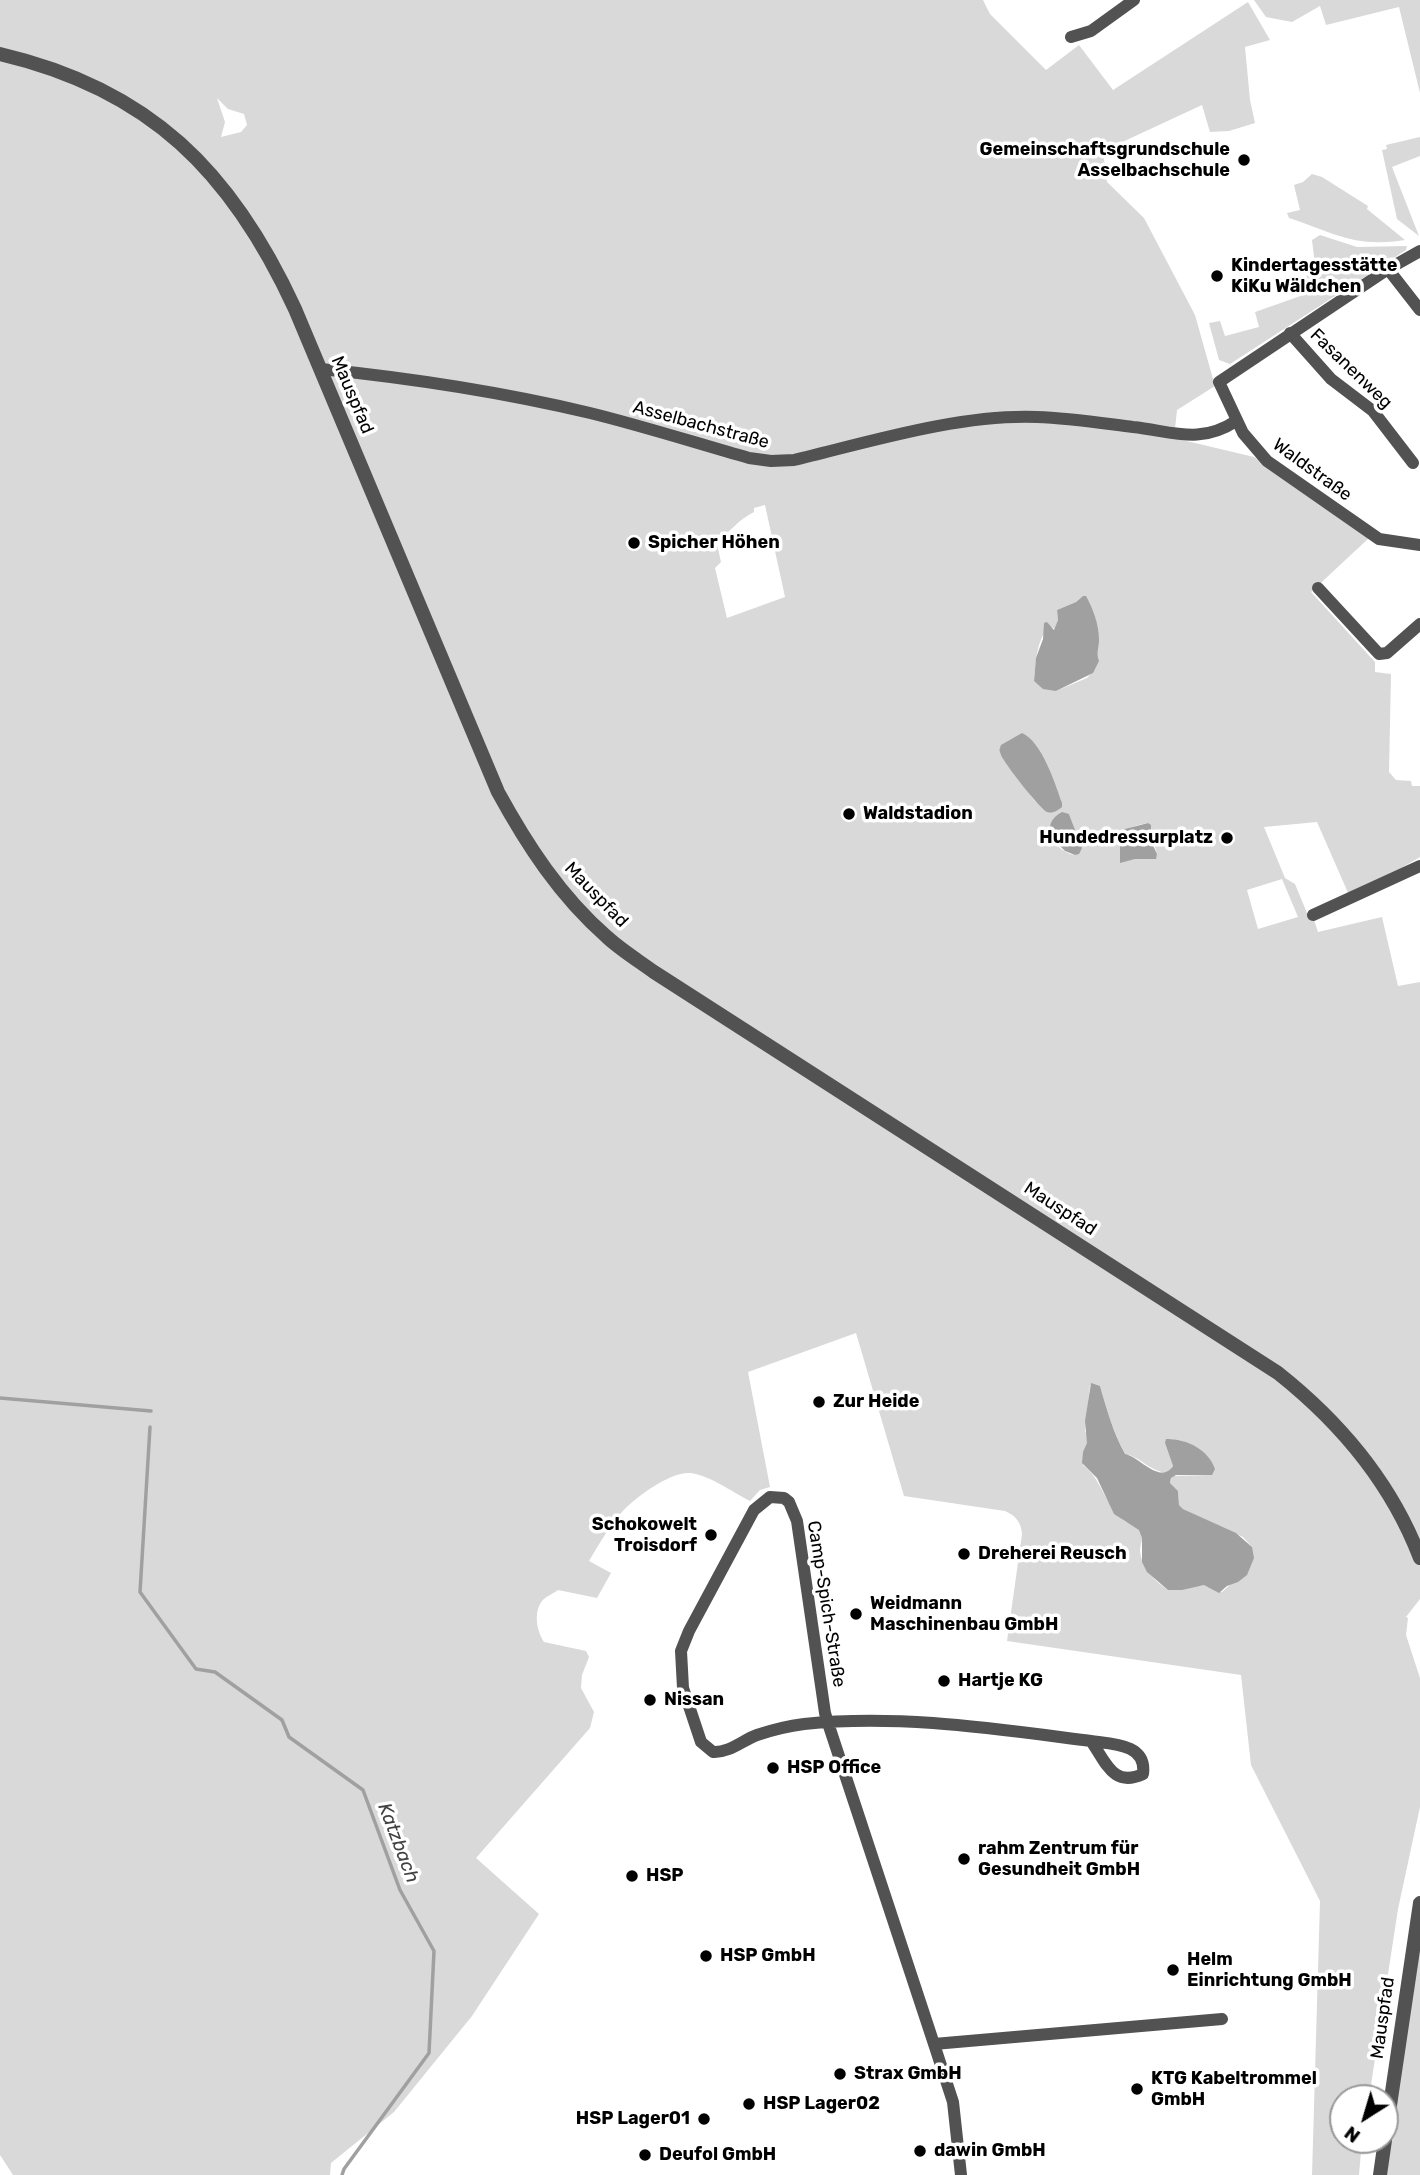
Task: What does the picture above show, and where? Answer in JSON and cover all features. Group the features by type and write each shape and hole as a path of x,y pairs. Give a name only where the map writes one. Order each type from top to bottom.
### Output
{"street":[{"path":"1071,37 1091,31 1134,0"},
{"name":"Mauspfad","path":"0,54 63,72 147,117 196,157 232,198 267,250 321,369 498,792 528,845 568,898 607,937 654,972 1278,1373 1326,1413 1367,1461 1395,1504 1420,1558"},
{"path":"1290,333 1420,251"},
{"path":"1388,269 1420,310"},
{"name":"Waldstraße","path":"1290,333 1219,382 1236,421 1250,444 1267,461 1379,539 1420,545"},
{"name":"Fasanenweg","path":"1290,333 1331,379 1373,411 1413,463"},
{"name":"Asselbachstraße","path":"321,369 461,388 577,410 749,458 771,461 794,460 952,425 1008,417 1064,419 1137,427 1186,436 1216,432 1236,421"},
{"path":"1318,588 1379,654 1387,653 1420,624"},
{"path":"1313,915 1420,866"},
{"name":"Camp-Spich-Straße","path":"961,2175 949,2088 828,1723 797,1521 789,1502 781,1497 770,1497 754,1510 686,1636 681,1651 683,1688 701,1742 713,1752 728,1750 741,1742 774,1730 828,1723 901,1721 983,1727 1091,1741"},
{"name":"Mauspfad","path":"1393,2084 1420,1903"},
{"path":"934,2044 1222,2020"},
{"name":"Mauspfad","path":"1380,2175 1383,2154"}],"shaded area":[{"path":"0,0 983,0 990,14 1046,70 1079,45 1113,90 1248,2 1270,40 1245,47 1255,123 1229,131 1210,132 1202,105 1103,151 1107,182 1144,218 1195,315 1215,386 1177,410 1174,438 1254,457 1369,538 1311,592 1375,662 1375,672 1391,674 1389,772 1396,780 1411,781 1412,786 1420,786 1420,857 1376,883 1349,895 1317,822 1264,827 1285,878 1295,884 1318,932 1382,917 1398,986 1420,982 1420,1599 1406,1617 1406,1635 1420,1678 1420,1807 1398,1909 1371,2084 1329,2084 1329,2154 1361,2154 1359,2175 1312,2175 1320,1901 1251,1765 1241,1675 1007,1641 1022,1534 1019,1523 1005,1511 904,1496 856,1333 748,1372 770,1487 760,1490 750,1501 714,1481 691,1473 683,1473 664,1481 635,1499 622,1512 589,1561 611,1573 597,1598 558,1590 539,1606 537,1622 544,1642 586,1651 589,1657 582,1675 581,1688 594,1712 590,1728 476,1858 539,1914 472,2016 394,2112 331,2163 330,2175 13,2175 0,2155","holes":["217,98 228,109 244,114 247,125 241,132 221,137 225,122","765,505 785,597 727,618 715,568 721,562 717,544 739,522 754,512 754,508","1083,596 1096,623 1099,640 1095,669 1087,678 1056,691 1034,681 1039,644 1050,626 1055,629 1057,610","1022,734 1036,748 1050,773 1061,800 1046,811 1034,800 1015,774 1009,741","1069,814 1082,848 1075,855 1066,852 1059,847 1049,830","1148,823 1157,854 1120,862 1123,834 1130,828","1282,879 1298,917 1258,929 1247,890","1090,1385 1100,1386 1125,1454 1155,1470 1167,1473 1173,1466 1165,1443 1170,1439 1179,1440 1195,1450 1209,1475 1172,1476 1170,1483 1178,1491 1179,1505 1183,1509 1243,1537 1252,1547 1233,1582 1222,1592 1204,1585 1168,1590 1154,1578 1141,1557 1140,1530 1115,1512 1095,1477 1083,1465 1088,1439 1085,1431"]},
{"path":"1254,0 1420,0 1420,93 1399,7 1326,25 1320,6 1292,22 1266,17"},
{"path":"1420,137 1420,156 1392,167 1419,236 1397,219 1382,150 1387,149 1386,145"},
{"path":"1312,174 1322,177 1368,206 1367,209 1405,240 1358,241 1289,218 1287,213 1300,210 1294,185 1303,182"},
{"path":"1320,235 1357,247 1407,246 1406,250 1230,364 1219,360 1209,323 1220,321 1225,336 1259,327 1255,312 1309,293 1305,276 1316,273 1312,240"},
{"path":"1086,596 1097,622 1099,661 1093,673 1056,691 1043,689 1034,681 1044,623 1047,622 1054,630 1058,620 1057,610"},
{"path":"1022,733 1036,745 1052,774 1062,803 1062,807 1055,811 1047,812 1037,803 1001,755 1001,745"},
{"path":"1062,812 1069,814 1082,848 1079,854 1065,851 1051,837 1051,822"},
{"path":"1148,823 1151,825 1151,841 1157,854 1156,859 1135,859 1120,863 1120,835 1125,829"},
{"path":"1091,1383 1100,1386 1125,1454 1162,1473 1173,1466 1166,1439 1189,1443 1208,1456 1215,1469 1212,1475 1176,1475 1171,1478 1170,1483 1178,1491 1179,1505 1183,1509 1236,1533 1252,1547 1254,1558 1247,1575 1238,1582 1219,1593 1204,1585 1168,1590 1147,1572 1142,1562 1142,1538 1139,1530 1114,1514 1097,1478 1082,1463 1087,1443 1085,1421"},
{"path":"1420,1940 1420,2175 1387,2175 1389,2154 1399,2154 1398,2084"}],"waterway":[{"name":"Katzbach","path":"0,1398 151,1411"},
{"name":"Katzbach","path":"150,1427 140,1592 196,1669 215,1672 282,1720 289,1737 363,1790 400,1890 434,1951 429,2053 342,2175"}],"place":[{"name":"Gemeinschaftsgrundschule Asselbachschule","path":"1244,160"},
{"name":"Kindertagesstätte KiKu Wäldchen","path":"1217,276"},
{"name":"Spicher Höhen","path":"634,543"},
{"name":"Waldstadion","path":"849,814"},
{"name":"Hundedressurplatz","path":"1227,838"},
{"name":"Zur Heide","path":"819,1402"},
{"name":"Schokowelt Troisdorf","path":"711,1535"},
{"name":"Dreherei Reusch","path":"964,1554"},
{"name":"Weidmann Maschinenbau GmbH","path":"856,1614"},
{"name":"Hartje KG","path":"944,1681"},
{"name":"Nissan","path":"650,1700"},
{"name":"HSP Office","path":"773,1768"},
{"name":"rahm Zentrum für Gesundheit GmbH","path":"964,1859"},
{"name":"HSP","path":"632,1876"},
{"name":"HSP GmbH","path":"706,1956"},
{"name":"Helm Einrichtung GmbH","path":"1173,1970"},
{"name":"Strax GmbH","path":"840,2074"},
{"name":"KTG Kabeltrommel GmbH","path":"1137,2089"},
{"name":"HSP Lager02","path":"749,2104"},
{"name":"HSP Lager01","path":"704,2119"},
{"name":"dawin GmbH","path":"920,2151"},
{"name":"Deufol GmbH","path":"645,2155"}]}
